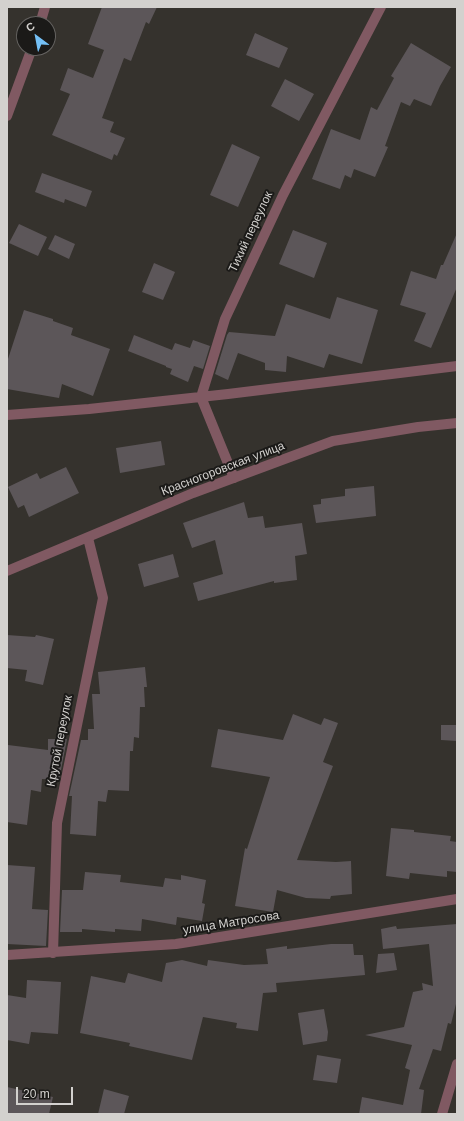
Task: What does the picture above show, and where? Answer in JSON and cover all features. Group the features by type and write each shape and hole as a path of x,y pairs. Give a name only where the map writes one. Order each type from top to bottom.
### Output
{"street":[{"name":"Тихий переулок","path":"200,397 225,319 283,195 381,7"},
{"path":"7,116 29,56"},
{"path":"7,415 89,409 200,397 457,366"},
{"path":"200,397 234,478"},
{"name":"Красногоровская улица","path":"7,571 193,493 333,441 418,427 457,423"},
{"name":"Крутой переулок","path":"53,953 57,824 103,598 88,538"},
{"name":"улица Матросова","path":"7,955 176,944 457,899"},
{"path":"442,1114 457,1064"}],"building":[{"path":"102,7 157,7 149,24 146,22 131,61 124,58 102,118 114,122 110,132 125,138 117,156 114,154 112,160 52,135 70,94 60,90 68,68 93,78 104,50 88,44"},
{"path":"255,33 288,48 279,68 246,55"},
{"path":"411,43 451,67 431,106 414,99 410,106 401,102 385,146 388,147 375,177 354,169 351,178 345,175 340,189 312,179 331,129 360,140 371,107 377,110 394,78 391,76"},
{"path":"285,79 314,94 299,121 271,106"},
{"path":"232,144 260,157 238,207 210,195"},
{"path":"42,173 92,191 86,207 65,199 64,203 35,192"},
{"path":"19,224 47,237 38,256 9,243"},
{"path":"293,230 327,243 314,278 279,264"},
{"path":"457,233 457,287 431,348 414,341 426,313 400,305 411,271 436,279 441,265 443,265"},
{"path":"55,235 75,244 69,259 48,249"},
{"path":"154,263 175,272 163,300 142,292"},
{"path":"337,297 378,310 362,364 329,354 324,368 287,356 286,372 265,370 265,363 238,353 228,380 215,374 229,332 275,336 286,304 330,319"},
{"path":"24,310 53,319 53,321 73,328 71,335 110,349 93,396 62,384 59,398 7,389 7,362"},
{"path":"134,335 172,350 175,343 190,348 193,340 210,346 203,369 194,366 188,382 170,374 172,369 128,351"},
{"path":"161,441 165,465 120,473 116,448"},
{"path":"66,467 79,493 29,517 24,505 18,508 8,487 37,473 40,479"},
{"path":"374,486 376,516 316,523 313,505 321,504 321,499 345,496 345,489"},
{"path":"244,502 248,518 263,516 265,528 302,523 307,554 295,556 297,580 274,583 274,581 198,601 193,583 223,574 215,540 192,548 183,523"},
{"path":"173,554 179,577 144,587 138,564"},
{"path":"7,635 35,637 36,635 54,639 43,685 25,681 27,670 7,668"},
{"path":"145,667 147,687 144,687 145,707 140,707 139,738 134,737 133,751 130,751 129,791 108,790 106,802 98,801 96,836 70,834 72,796 69,796 81,740 88,740 88,729 94,729 92,694 100,694 98,672"},
{"path":"293,714 321,725 324,718 338,723 323,762 333,766 297,860 336,862 351,861 352,894 331,896 330,899 306,898 277,890 273,912 235,906 245,848 247,849 270,777 211,767 218,729 283,740"},
{"path":"441,725 457,725 457,741 441,740"},
{"path":"48,739 67,739 59,780 42,779 41,792 31,790 27,825 7,822 8,745 48,750"},
{"path":"391,828 451,836 450,841 457,842 457,872 447,871 447,877 410,873 409,879 386,876"},
{"path":"7,865 35,867 32,909 48,910 46,946 7,944"},
{"path":"85,872 121,875 120,882 163,887 165,878 181,880 181,875 206,880 202,903 205,904 202,921 177,917 176,925 142,919 141,931 115,929 115,932 82,929 82,932 60,932 62,890 83,890"},
{"path":"457,924 457,1000 451,1024 448,1023 441,1051 433,1049 419,1089 424,1090 421,1114 359,1114 362,1097 403,1105 410,1070 405,1068 412,1045 365,1035 404,1027 413,992 423,990 422,983 433,986 429,944 383,949 381,929 396,926 397,929"},
{"path":"331,944 353,944 354,955 363,955 365,975 276,983 277,992 263,993 258,1031 236,1028 237,1023 203,1017 192,1060 129,1046 130,1043 80,1033 91,976 125,983 128,973 162,982 166,963 182,960 207,966 208,960 244,965 268,964 266,949 287,946 287,949"},
{"path":"394,953 397,970 376,973 378,954"},
{"path":"27,980 61,982 58,1034 31,1032 29,1044 7,1040 7,995 26,998"},
{"path":"324,1009 328,1032 327,1041 303,1045 298,1013"},
{"path":"317,1055 341,1059 337,1083 313,1080"},
{"path":"7,1087 53,1097 49,1114 7,1114"},
{"path":"104,1089 129,1096 124,1114 98,1114"}]}
